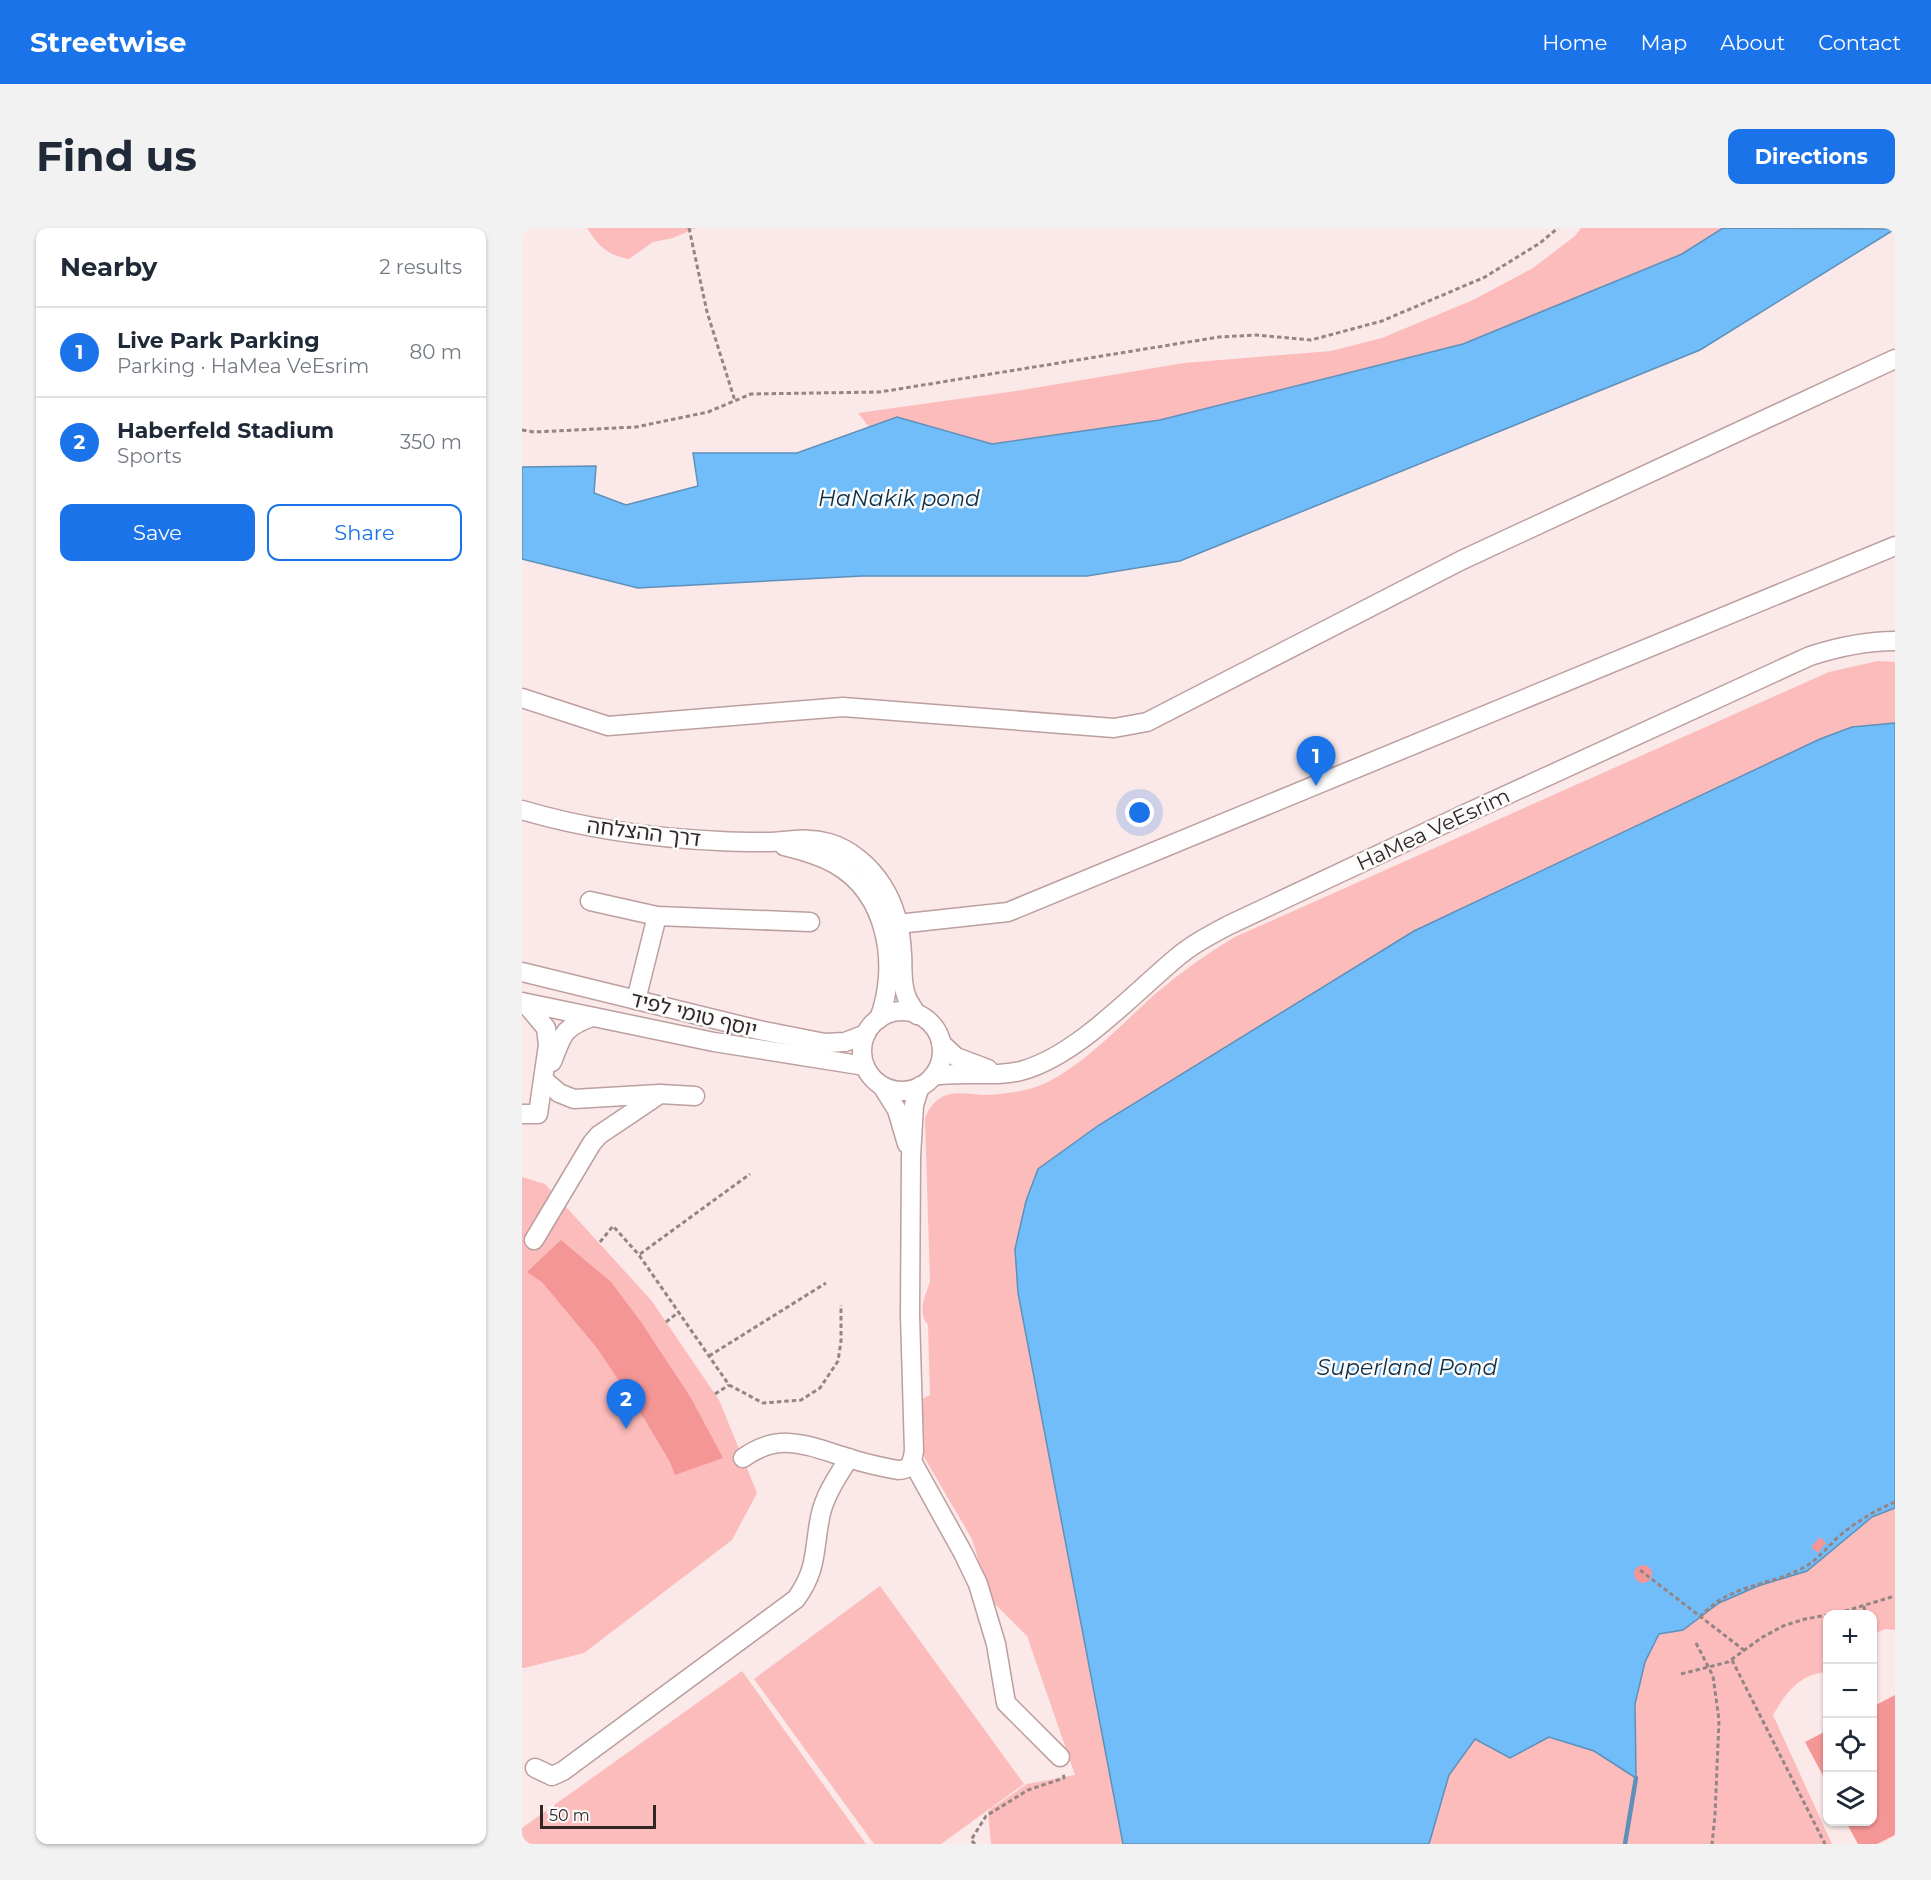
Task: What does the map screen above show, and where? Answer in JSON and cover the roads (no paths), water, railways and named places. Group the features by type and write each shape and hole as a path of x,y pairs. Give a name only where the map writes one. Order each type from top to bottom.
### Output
{"street":[{"path":"522,698 608,726 843,707 1114,728 1147,722 1462,560 1895,359"},
{"path":"898,924 1008,912 1895,546"},
{"name":"HaMea VeEsrim","path":"927,1081 948,1074 1022,1071 1039,1065 1085,1036 1200,940 1229,925 1810,656 1864,643 1895,641"},
{"name":"דרך ההצלחה","path":"522,810 599,828 658,836 767,842 806,838 842,848 871,870 893,905 902,952 903,985 905,994 917,1014"},
{"name":"דרך ההצלחה","path":"767,842 806,851 837,865 850,874 866,892 878,912 888,951 889,974 885,1003 879,1019"},
{"path":"590,901 657,916 810,922"},
{"path":"636,1000 657,916"},
{"name":"יוסף טומי לפיד","path":"522,972 825,1043 845,1042 866,1034"},
{"path":"522,1114 538,1114 548,1045 546,1028 524,1002"},
{"name":"יוסף טומי לפיד","path":"524,1002 714,1042 865,1066"},
{"path":"742,1458 756,1448 783,1442 808,1445 898,1470 905,1470 911,1466 914,1451 910,1315 911,1157 914,1106 927,1081 939,1066 942,1054 941,1043 936,1031 928,1021 917,1014 897,1012 879,1019 866,1034 862,1050 865,1066 872,1078 882,1086 897,1110 911,1157"},
{"path":"544,1080 563,1035 574,1023 592,1017"},
{"name":"HaMea VeEsrim","path":"941,1043 956,1057 1001,1073"},
{"path":"544,1080 559,1093 574,1099 660,1094 695,1096"},
{"path":"882,1086 908,1091 927,1081"},
{"path":"534,1240 592,1143 599,1135 660,1094"},
{"path":"535,1768 552,1776 563,1772 796,1599 806,1585 811,1572 820,1516 826,1497 849,1458"},
{"path":"912,1461 963,1552 978,1584 996,1644 1006,1703 1060,1757"}],"water":[{"name":"HaNakik pond","path":"1723,228 1895,229 1700,350 1180,561 1087,576 862,576 638,588 522,559 522,467 596,466 594,493 626,505 698,486 693,453 797,453 897,417 992,444 1160,420 1463,344 1682,254"},
{"name":"Superland Pond","path":"1895,723 1895,1508 1872,1517 1807,1571 1758,1586 1719,1603 1683,1630 1659,1634 1645,1662 1635,1704 1636,1778 1594,1751 1549,1737 1510,1758 1475,1739 1449,1775 1429,1844 1123,1844 1018,1293 1015,1249 1026,1201 1038,1169 1099,1125 1414,931 1820,739 1852,727"}],"waterway":[{"path":"1625,1844 1636,1778"}],"place":[{"name":"Live Park Parking","path":"1316,786"},
{"name":"Haberfeld Stadium","path":"626,1429"}]}
